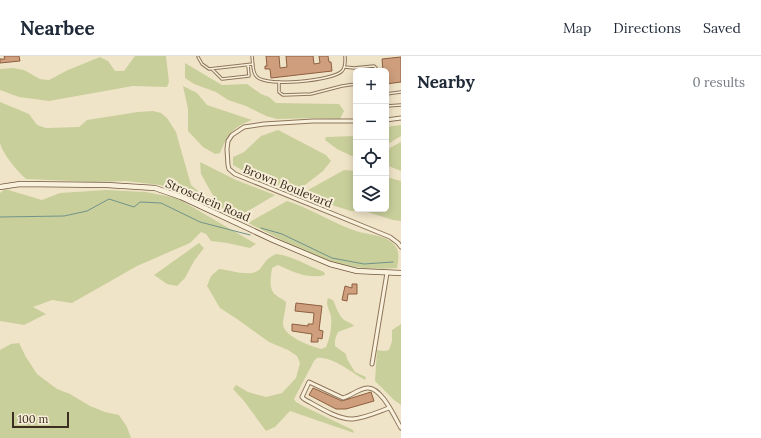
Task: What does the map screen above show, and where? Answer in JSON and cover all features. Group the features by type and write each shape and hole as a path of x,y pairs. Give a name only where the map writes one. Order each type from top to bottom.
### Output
{"street":[{"path":"389,120 401,118"},
{"name":"Brown Boulevard","path":"353,120 264,124 244,127 232,135 228,141 227,160 229,169 235,174 390,237 401,247"},
{"name":"Stroschein Road","path":"0,187 20,184 107,185 155,188 181,197 280,243 330,264 354,270 401,273"},
{"path":"372,364 387,272"},
{"path":"389,408 357,418 346,419 339,417 302,397 309,382 343,398 368,388 380,395 389,408 401,428"}],"lane":[{"path":"252,56 255,74 258,78 279,82 302,82 337,75 345,67 345,56"},
{"path":"198,57 202,64 211,68 253,64"},
{"path":"211,68 222,79 249,76 248,65"},
{"path":"345,67 354,68 374,66 376,68"},
{"path":"279,82 279,92 282,95 311,94 353,84"},
{"path":"389,94 401,92"},
{"path":"389,106 401,105"}],"green space":[{"path":"135,56 166,56 169,82 167,87 133,86 49,101 19,97 0,90 0,69 13,68 24,70 40,79 49,80 68,70 100,57 108,61 115,71 124,71"},
{"path":"185,63 222,85 247,84 276,103 339,104 344,111 340,119 277,119 266,116 246,106 228,100 216,92 194,84 185,78"},
{"path":"183,86 197,93 207,105 252,120 240,125 232,132 220,153 215,154 203,147 188,131 188,109"},
{"path":"0,102 29,114 37,125 46,128 79,127 87,120 138,112 153,111 161,113 167,118 176,132 191,185 198,191 204,202 160,185 126,181 93,182 26,179 11,162 1,147"},
{"path":"401,125 401,136 389,143 389,140 389,127"},
{"path":"278,130 326,155 331,161 323,171 305,185 286,190 249,174 233,165 233,157 244,152 261,136"},
{"path":"353,136 353,157 337,149 325,140 326,137"},
{"path":"401,142 401,171 389,166 389,148"},
{"path":"200,162 236,180 275,195 236,218 224,211 211,192 201,174"},
{"path":"344,170 353,171 353,211 308,196 308,190"},
{"path":"389,178 401,181 401,221 367,212 389,212"},
{"path":"5,189 42,200 60,193 106,190 146,192 177,198 256,244 250,248 211,241 206,234 201,232 190,243 137,266 72,303 52,300 33,307 46,314 24,325 0,321 0,193"},
{"path":"287,201 350,229 389,240 396,247 398,252 397,268 363,268 333,262 304,251 248,223"},
{"path":"199,243 204,248 194,261 185,278 177,286 167,284 154,275"},
{"path":"276,254 288,257 324,272 325,275 306,275 278,265 272,268 271,286 273,293 286,302 283,324 288,333 311,346 321,349 326,347 330,336 331,325 331,317 327,305 328,298 333,300 343,319 354,326 338,332 335,340 335,346 346,354 347,359 355,372 366,377 365,380 335,362 323,358 317,358 294,399 303,406 353,430 354,433 290,411 275,427 266,431 244,401 233,389 236,385 248,392 266,397 282,393 296,378 300,363 297,356 288,350 269,342 220,308 207,286 211,276 219,269 240,273 256,272 268,259"},
{"path":"401,324 401,405 375,381 377,350 389,350 392,341 392,330"},
{"path":"19,343 37,374 57,389 70,394 90,406 105,412 119,415 127,427 131,438 0,438 0,350 11,344"}],"building":[{"path":"4,56 19,56 20,61 0,63 0,59 5,59"},
{"path":"266,56 279,56 280,68 287,67 286,56 313,56 314,64 320,63 319,56 328,56 329,62 331,62 332,71 271,78 270,69 265,69 265,66 267,66"},
{"path":"401,57 401,82 389,84 389,68 383,68 382,59"},
{"path":"352,284 357,284 357,294 348,294 347,301 342,300 345,286 352,288"},
{"path":"296,303 322,306 319,330 323,331 322,339 318,338 318,342 311,342 312,334 292,331 292,324 308,326 308,324 313,324 314,313 295,311"},
{"path":"313,388 342,401 371,392 374,401 346,409 336,409 309,395"}],"waterway":[{"path":"0,217 64,216 87,211 109,199 134,207 140,202 161,203 200,222 250,235"},
{"path":"261,228 282,234 332,258 364,264 393,262"}]}
